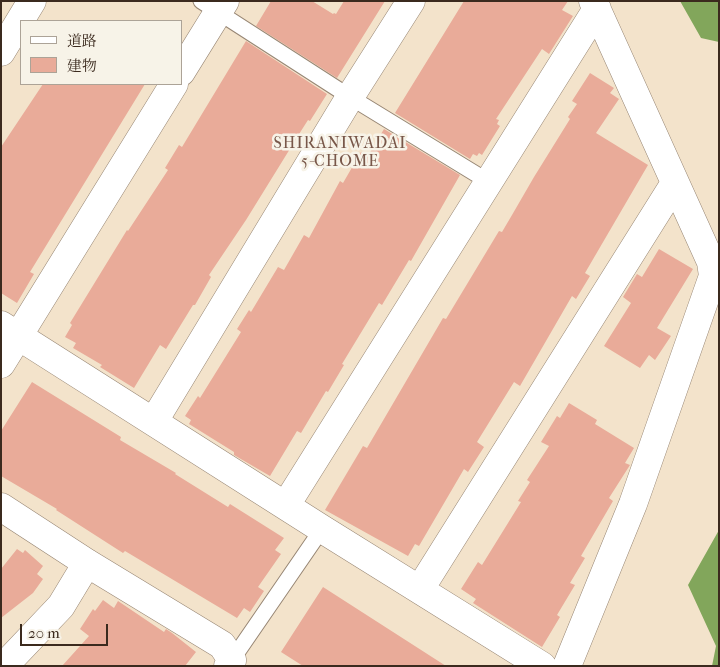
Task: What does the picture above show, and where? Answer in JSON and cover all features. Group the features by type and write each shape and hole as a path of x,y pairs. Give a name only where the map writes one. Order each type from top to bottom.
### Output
{"street":[{"path":"20,20 32,1"},
{"path":"154,421 350,97 412,1"},
{"path":"182,70 215,5"},
{"path":"286,506 489,182 595,5"},
{"path":"567,666 633,504 713,276 711,262 595,5"},
{"path":"1,52 20,21"},
{"path":"1,364 10,330 173,85"},
{"path":"420,589 675,183"},
{"path":"10,330 322,529 542,666"},
{"path":"1,508 222,645 233,664"},
{"path":"4,666 61,606 87,563"}],"lane":[{"path":"215,5 350,97 489,182"},
{"path":"233,664 322,529"}],"green space":[{"path":"680,1 719,1 719,42 701,38"},
{"path":"719,530 719,666 712,666 716,646 688,585"}],"building":[{"path":"271,1 312,1 336,14 344,1 385,1 337,78 256,26"},
{"path":"464,1 568,1 562,10 573,16 549,54 542,49 496,119 499,120 497,124 500,126 482,155 479,153 477,156 473,154 470,159 395,113"},
{"path":"246,41 327,94 310,121 308,120 246,220 209,275 211,277 195,305 193,305 166,349 160,345 134,388 100,367 102,365 73,348 76,343 65,337 72,325 70,323 127,230 168,170 165,168 179,145 182,147"},
{"path":"590,73 614,88 610,93 619,99 596,133 648,165 585,273 590,276 576,299 572,296 520,386 514,382 477,442 484,447 468,472 464,469 419,546 415,544 408,556 325,510 363,446 367,448 443,318 446,319 499,231 502,232 570,119 568,117 577,104 572,101"},
{"path":"42,85 144,85 30,272 34,274 17,303 1,293 1,147"},
{"path":"384,129 460,175 411,261 409,260 382,305 379,303 342,364 344,365 328,392 326,391 301,433 297,431 270,476 234,455 234,452 189,424 191,420 185,416 198,396 200,398 241,332 237,329 249,310 251,312 278,267 284,270 304,235 309,238 340,181 343,183 361,152 368,156"},
{"path":"659,249 693,269 657,328 671,336 655,360 649,355 640,368 604,346 631,303 623,297 637,274 642,277"},
{"path":"32,382 121,437 120,440 228,507 230,504 284,538 275,550 281,554 258,587 264,591 250,612 244,608 237,618 125,551 123,553 57,509 1,476 1,431"},
{"path":"569,403 597,420 595,424 634,448 625,463 630,465 609,498 613,501 581,556 585,558 570,583 575,585 557,615 560,617 542,647 473,603 476,599 461,589 478,562 482,565 521,502 518,501 530,482 527,480 549,446 541,442 557,416 560,418"},
{"path":"17,549 23,553 25,550 43,566 37,574 43,579 33,593 1,618 1,569"},
{"path":"323,587 446,666 303,666 281,652"},
{"path":"103,600 114,608 118,601 164,632 166,629 196,652 185,666 62,666 89,636 80,629 93,609 95,611"}],"district":[{"name":"SHIRANIWADAI 5-CHOME","path":"340,153"}]}
